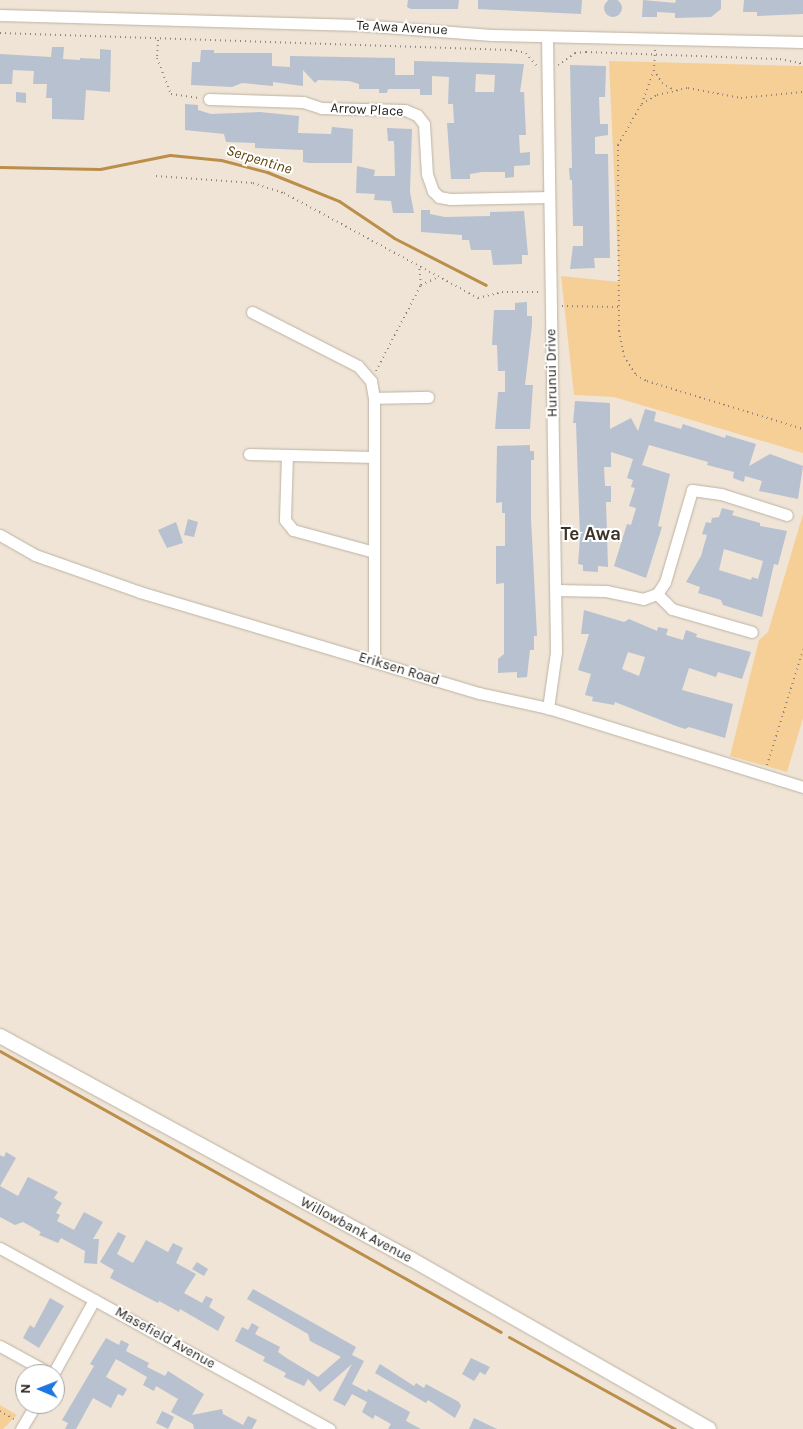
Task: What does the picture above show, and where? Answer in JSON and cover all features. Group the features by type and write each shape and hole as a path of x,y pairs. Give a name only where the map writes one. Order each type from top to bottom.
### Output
{"main road":[{"name":"Willowbank Avenue","path":"0,1036 350,1225 709,1429"}],"street":[{"name":"Te Awa Avenue","path":"0,15 360,26 547,37 803,42"},
{"name":"Hurunui Drive","path":"547,37 556,590 555,673 548,708"},
{"name":"Arrow Place","path":"209,99 303,102 321,108 405,110 417,115 427,135 429,183 440,197 450,199 549,197"},
{"path":"252,312 358,366 371,381 374,398 374,662"},
{"path":"374,398 428,398"},
{"path":"249,454 374,457"},
{"path":"287,455 285,520 293,530 374,552"},
{"path":"556,590 606,591 642,599 657,594 665,582 692,490 720,494 787,515"},
{"name":"Eriksen Road","path":"0,535 35,555 140,592 479,693 548,708 803,787"},
{"path":"657,594 672,609 752,632"},
{"name":"Masefield Avenue","path":"0,1248 329,1429"},
{"path":"58,1364 94,1300"},
{"path":"0,1346 33,1364"},
{"path":"25,1428 31,1414"}],"path":[{"path":"0,33 511,50 526,53 532,65 547,66 560,64 575,52 780,59 803,64"},
{"path":"655,38 654,70 641,105 618,145 620,345 636,375 803,428"},
{"path":"158,39 157,58 171,94 209,99"},
{"path":"654,70 662,82 674,90"},
{"path":"641,105 674,90 688,88 759,98 803,92"},
{"path":"156,176 253,182 284,193 437,278 478,298 502,292 550,292"},
{"path":"371,381 421,285 419,267"},
{"path":"421,285 437,278"},
{"path":"550,306 619,307"},
{"path":"764,774 803,652"},
{"path":"0,1411 25,1428"}],"shaded area":[{"path":"609,61 803,66 803,453 614,397 574,395 561,276 619,282"},
{"path":"803,514 803,718 787,772 730,756 759,640 768,632"},
{"path":"0,1405 17,1415 3,1429 0,1429"}],"building":[{"path":"613,-1 619,2 622,8 619,14 613,17 607,14 604,8 607,2"},
{"path":"408,0 459,0 458,9 411,9 407,7"},
{"path":"478,0 582,0 581,14 478,9"},
{"path":"643,0 675,3 676,0 721,0 721,9 711,17 675,18 675,13 657,12 657,17 642,17"},
{"path":"744,0 803,0 803,14 757,16 757,12 743,12"},
{"path":"52,47 64,47 63,59 80,60 80,58 100,59 100,49 111,50 110,92 86,90 84,120 52,119 52,98 46,98 47,84 33,84 34,71 13,70 12,84 0,84 0,54 51,57"},
{"path":"201,50 214,50 214,53 272,53 272,66 290,67 290,56 395,58 395,75 414,75 414,61 524,64 520,92 524,92 526,135 519,135 520,153 530,152 530,165 514,166 514,177 505,178 505,172 482,172 470,174 470,179 451,179 447,123 454,123 453,104 448,104 449,77 432,76 432,95 420,95 420,89 388,89 387,93 379,93 379,89 359,89 359,84 349,81 318,80 315,83 303,70 303,86 273,82 273,86 242,83 232,87 191,85 192,62 200,62","holes":["476,74 495,75 494,92 475,92"]},
{"path":"570,65 606,66 605,97 599,97 600,124 608,124 608,135 595,137 595,154 608,154 610,258 594,258 595,268 570,269 573,246 583,246 583,226 573,226 572,180 570,180 569,168 572,168"},
{"path":"16,92 26,93 26,103 16,102"},
{"path":"185,104 198,105 198,110 211,114 260,112 299,116 298,133 331,134 332,127 353,129 352,163 303,162 303,150 255,148 255,143 226,142 224,134 185,130"},
{"path":"387,128 412,129 410,192 414,213 393,213 391,201 374,200 375,194 356,193 357,166 375,170 374,176 395,176 394,141 388,141"},
{"path":"421,210 430,210 430,214 445,217 490,216 490,212 524,211 528,255 522,255 522,264 493,265 491,250 471,250 469,240 462,240 462,235 421,232"},
{"path":"527,302 527,316 532,316 525,385 533,385 530,429 495,429 498,392 505,392 505,371 498,371 497,345 492,345 494,310 515,310 515,303"},
{"path":"575,401 610,403 610,429 631,418 638,431 645,409 656,412 654,421 681,429 683,424 725,438 726,435 756,444 749,466 770,454 803,466 798,499 759,491 762,481 745,476 744,482 733,478 734,472 707,465 708,462 649,445 642,465 670,474 658,526 662,527 646,578 614,566 627,524 631,525 636,508 629,506 635,488 631,487 633,480 627,478 633,459 611,452 611,467 604,467 605,486 611,486 611,502 606,502 608,567 598,566 598,572 583,571 583,565 578,564 580,538 576,423 573,423"},
{"path":"530,445 530,451 534,451 534,460 531,460 531,518 537,636 534,636 534,650 530,650 527,677 517,678 517,672 498,673 498,659 504,654 504,583 496,584 496,546 505,546 505,513 502,513 502,502 496,503 497,446"},
{"path":"722,508 734,511 732,515 760,523 760,526 787,531 778,565 774,564 762,617 723,605 721,600 698,593 700,587 686,582 701,556 707,535 702,534 706,522 711,523 712,518 719,517","holes":["724,549 763,561 758,579 752,577 751,580 719,570"]},
{"path":"188,519 198,522 194,537 184,535"},
{"path":"176,522 183,543 167,548 158,530"},
{"path":"584,610 624,622 629,619 657,631 658,627 668,629 666,635 683,640 686,630 697,634 696,637 751,652 742,679 718,672 716,677 689,668 682,690 733,704 725,738 689,727 685,729 615,702 614,705 592,701 593,697 585,695 591,674 578,670 589,634 581,634","holes":["628,652 645,657 639,676 622,669"]},
{"path":"6,1152 16,1158 0,1186 0,1155 4,1157"},
{"path":"28,1177 58,1192 54,1198 62,1203 56,1213 60,1215 57,1221 74,1230 84,1212 103,1222 93,1239 99,1239 97,1264 84,1263 85,1251 61,1238 58,1243 39,1235 41,1232 23,1222 15,1225 0,1217 0,1186 18,1196"},
{"path":"118,1232 126,1236 117,1254 133,1263 146,1240 168,1252 173,1243 183,1248 176,1263 196,1274 184,1293 202,1303 206,1296 213,1299 209,1307 225,1317 218,1331 180,1309 179,1312 159,1301 158,1303 110,1278 114,1270 100,1262"},
{"path":"197,1262 208,1269 204,1276 192,1269"},
{"path":"253,1289 356,1347 352,1355 364,1361 352,1384 367,1392 368,1389 410,1412 406,1421 421,1429 388,1429 391,1424 375,1415 373,1419 362,1412 367,1402 352,1394 345,1406 333,1400 352,1364 320,1392 308,1379 304,1386 284,1377 286,1373 263,1361 265,1357 235,1341 242,1327 248,1330 252,1323 259,1327 255,1334 280,1347 278,1352 318,1377 341,1357 310,1341 308,1334 247,1299"},
{"path":"50,1298 64,1306 39,1348 23,1338 30,1325 34,1328"},
{"path":"106,1338 119,1345 121,1340 129,1344 126,1351 149,1363 147,1367 165,1376 168,1371 204,1394 192,1415 222,1409 223,1414 243,1425 248,1416 257,1420 252,1429 194,1429 193,1424 171,1412 178,1399 156,1386 154,1391 143,1385 147,1377 116,1359 106,1377 127,1389 123,1396 118,1394 111,1408 93,1398 76,1429 65,1429 68,1423 62,1420 94,1366 90,1364"},
{"path":"471,1358 490,1367 485,1375 480,1372 474,1381 462,1374"},
{"path":"380,1364 414,1386 416,1383 424,1388 426,1384 459,1402 461,1406 455,1418 428,1400 426,1403 375,1373"},
{"path":"162,1411 174,1417 168,1429 156,1423"},
{"path":"474,1418 497,1429 469,1429"}],"waterway":[{"name":"Serpentine","path":"0,167 100,169 170,155 221,160 267,172 339,201 394,238 486,285"},
{"path":"0,1051 501,1332"},
{"path":"509,1337 675,1429"}],"district":[{"name":"Te Awa","path":"591,535"}]}
